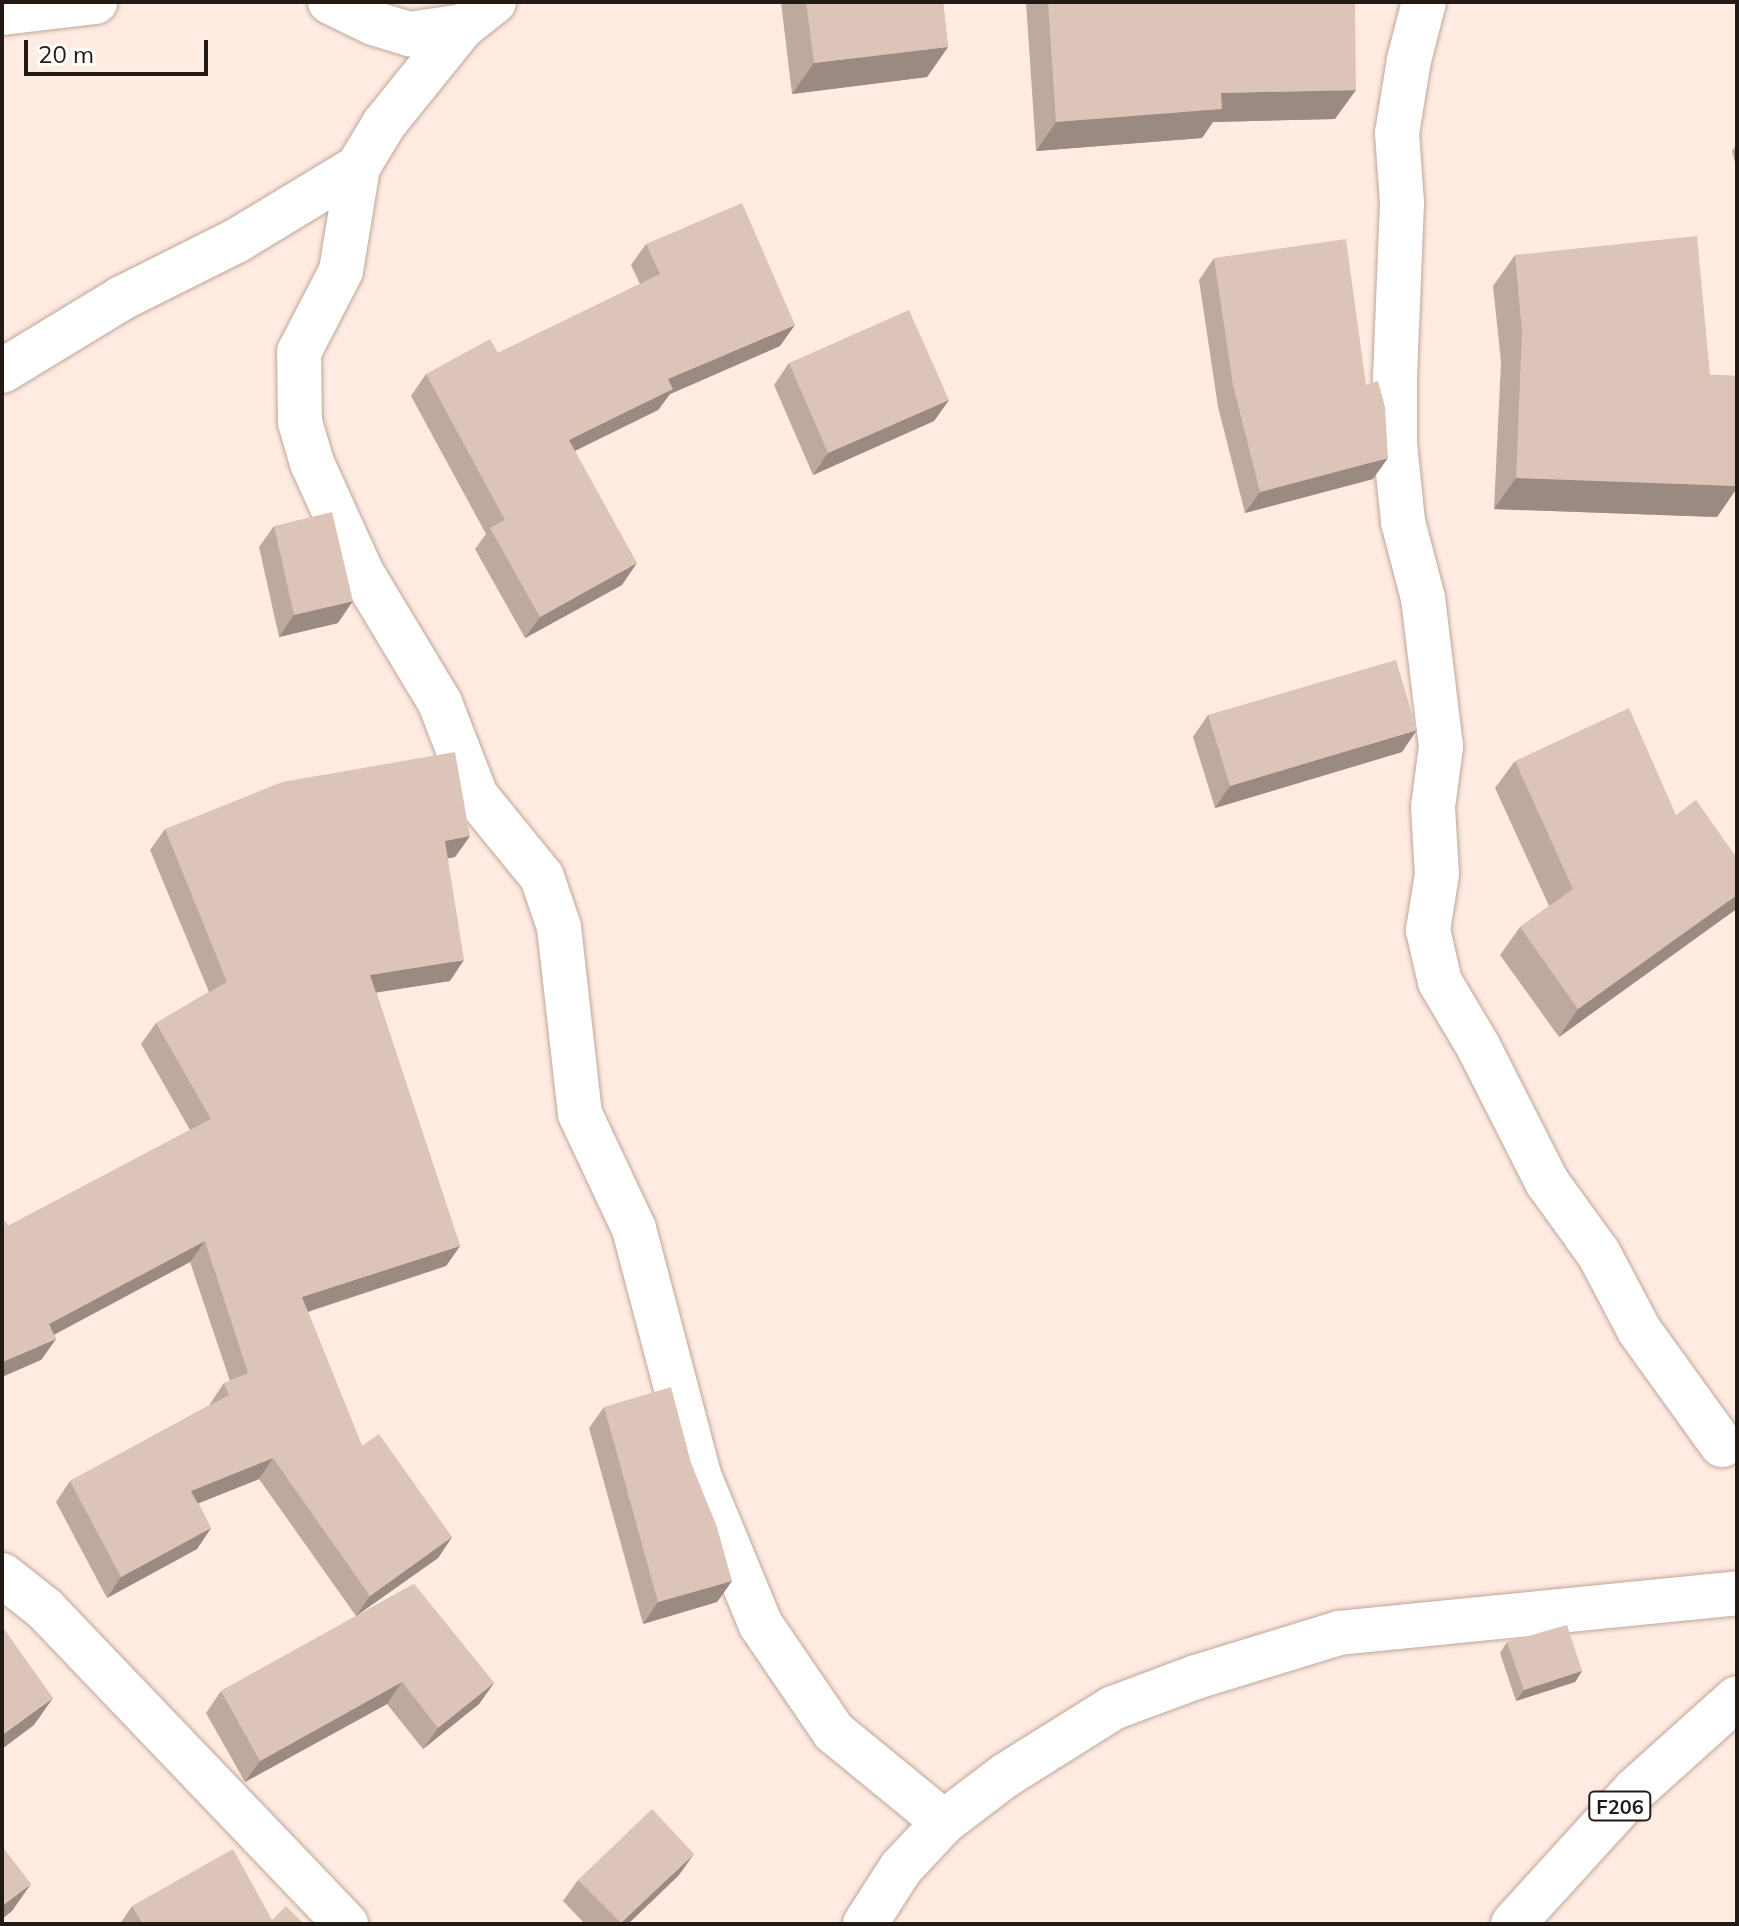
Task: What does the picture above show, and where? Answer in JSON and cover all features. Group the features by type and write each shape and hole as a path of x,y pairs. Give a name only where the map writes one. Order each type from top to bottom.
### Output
{"street":[{"path":"2,13 95,2"},
{"path":"330,2 373,23 410,34 478,14"},
{"path":"1424,2 1409,60 1397,133 1402,203 1395,444 1403,522 1423,598 1441,747 1433,807 1437,874 1428,930 1440,982 1478,1046 1547,1182 1599,1254 1639,1330 1722,1445"},
{"path":"478,14 384,124 358,167 341,271 299,352 300,422 312,463 362,573 440,703 476,796 542,877 559,927 580,1114 634,1229 700,1478 761,1625 834,1732 944,1822"},
{"path":"2,371 122,298 236,241 358,167"},
{"path":"2,1575 45,1609 346,1924"},
{"path":"865,1924 901,1868 944,1822 1006,1775 1113,1708 1196,1677 1339,1633 1737,1593"},
{"name":"F206","path":"1513,1924 1635,1790 1737,1698"}],"building":[{"path":"806,2 943,2 948,47 814,63"},
{"path":"1048,2 1355,2 1356,90 1221,93 1222,109 1056,122"},
{"path":"742,203 795,325 668,379 673,389 569,440 637,563 540,617 490,528 505,520 426,374 490,339 498,353 660,274 646,244"},
{"path":"1697,236 1710,375 1737,376 1737,486 1516,478 1522,331 1515,255"},
{"path":"1346,239 1366,385 1378,381 1385,407 1388,458 1260,492 1233,385 1214,258"},
{"path":"909,310 949,400 828,453 789,363"},
{"path":"332,512 353,601 294,615 274,526"},
{"path":"1396,660 1417,730 1230,786 1208,715"},
{"path":"1629,708 1676,815 1696,800 1737,858 1737,895 1578,1009 1520,927 1573,889 1515,761"},
{"path":"455,752 470,836 445,841 464,960 370,975 460,1246 302,1297 362,1446 379,1434 452,1537 370,1596 273,1458 191,1491 211,1528 121,1577 70,1481 229,1395 224,1383 248,1373 205,1241 49,1324 56,1339 2,1362 2,1223 6,1221 8,1226 211,1119 156,1023 227,982 165,829 282,782"},
{"path":"671,1387 691,1463 717,1527 732,1581 658,1602 604,1407"},
{"path":"414,1584 494,1683 438,1728 402,1682 260,1761 221,1691"},
{"path":"1567,1625 1582,1671 1524,1690 1507,1642"},
{"path":"2,1626 53,1698 2,1735"},
{"path":"652,1809 694,1854 621,1923 578,1880"},
{"path":"2,1846 31,1884 2,1906"},
{"path":"233,1849 272,1920 286,1906 304,1924 143,1924 132,1906"}]}
